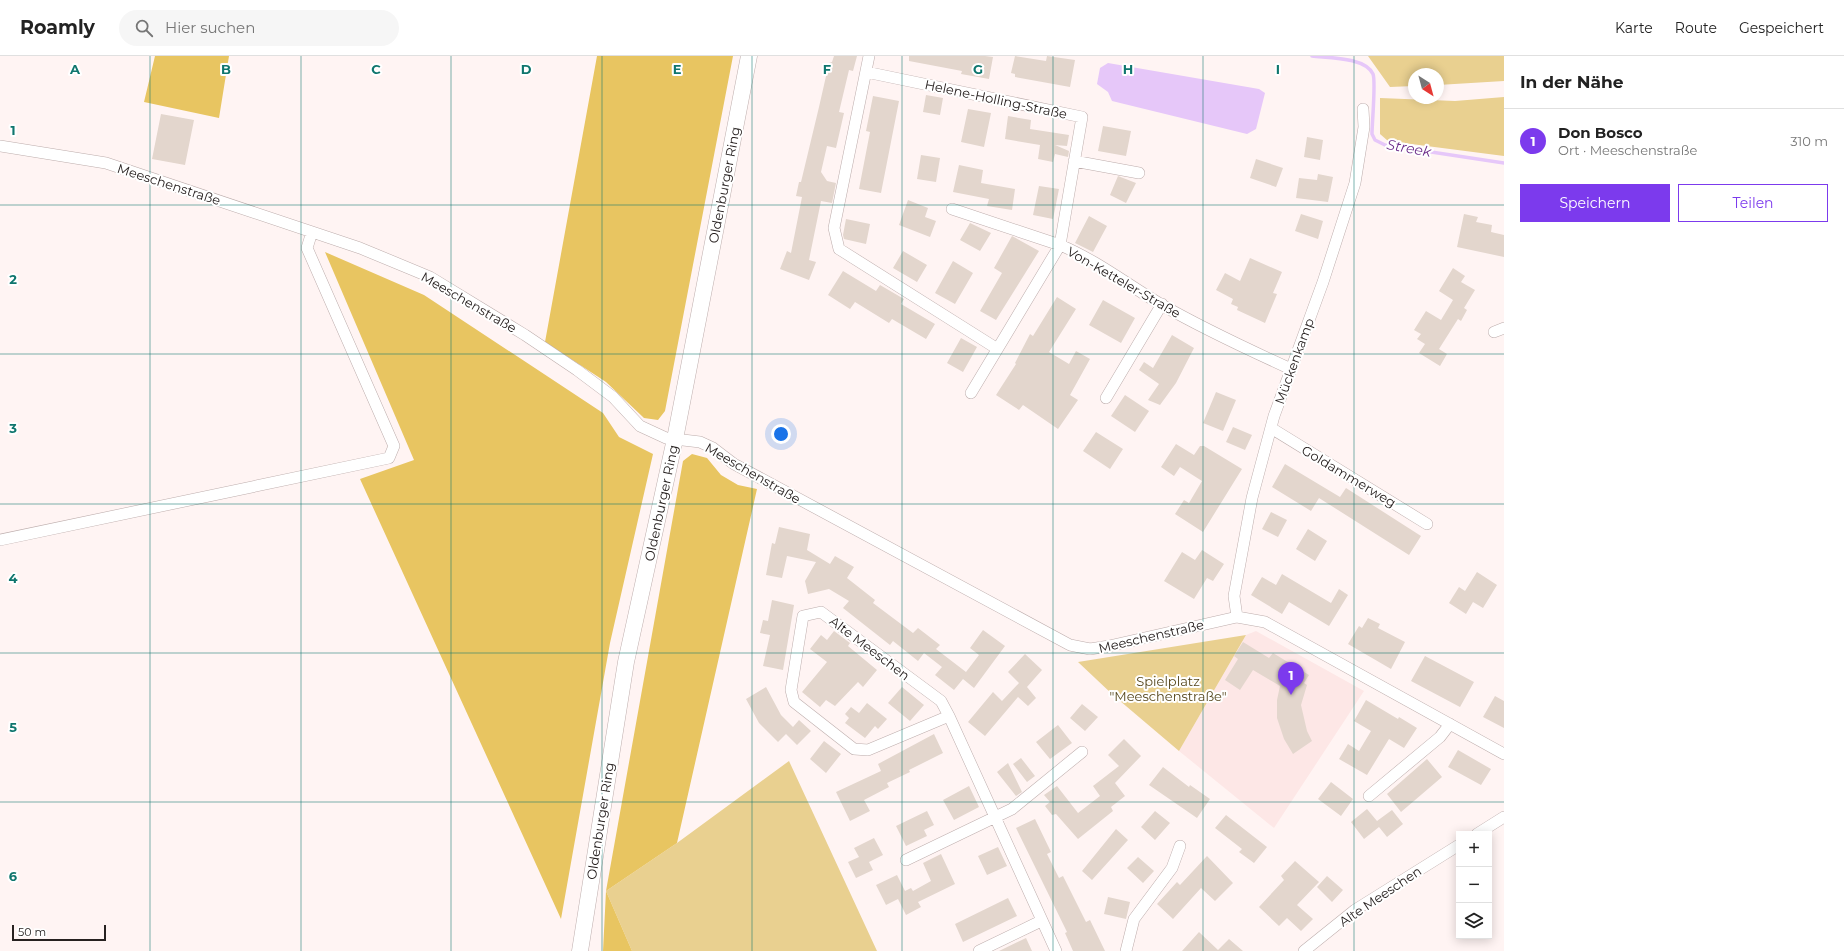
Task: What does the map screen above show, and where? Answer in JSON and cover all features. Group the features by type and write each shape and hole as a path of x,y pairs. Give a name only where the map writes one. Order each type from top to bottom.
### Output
{"main road":[{"name":"Oldenburger Ring","path":"580,951 626,662 675,439 750,56"}],"street":[{"path":"869,56 834,228 839,249 996,348"},
{"name":"Helene-Holling-Straße","path":"866,72 1082,117 1060,245"},
{"name":"Mückenkamp","path":"1237,617 1234,596 1252,498 1271,428 1355,183 1364,127 1363,109"},
{"name":"Meeschenstraße","path":"0,146 106,163 360,248 430,277 525,335 577,370 613,397 640,426 666,438 700,442 712,448 734,464 1070,645 1090,649 1109,646 1237,617 1265,622 1504,754"},
{"path":"1074,161 1139,173"},
{"name":"Von-Ketteler-Straße","path":"952,209 1077,252 1214,334 1291,369"},
{"path":"0,540 389,458 394,446 307,248 312,232"},
{"path":"971,393 996,348 1060,245"},
{"path":"1106,398 1162,304"},
{"name":"Goldammerweg","path":"1271,428 1427,524"},
{"name":"Alte Meeschen","path":"949,716 868,750 854,749 794,702 791,690 803,616 821,612 941,701 949,716 996,818 1041,921 1056,951"},
{"path":"1369,796 1440,737 1450,724"},
{"path":"906,860 1012,809 1082,752"},
{"path":"1482,831 1504,817"},
{"path":"1126,951 1134,919 1172,868 1180,846"},
{"name":"Alte Meeschen","path":"1304,951 1355,910 1456,847"},
{"path":"979,951 1041,921"}],"shaded area":[{"path":"155,56 229,56 219,118 144,102"},
{"path":"597,56 733,56 665,411 658,420 644,418 606,382 545,342"},
{"path":"1108,63 1259,89 1265,93 1256,129 1247,134 1112,101 1108,92 1097,84 1100,68"},
{"path":"325,252 424,295 603,413 619,437 653,454 610,643 561,919 360,479 414,460"},
{"path":"692,454 707,458 721,475 738,485 757,489 677,843 606,891 683,461"},
{"path":"1256,631 1364,691 1274,828 1179,751 1246,635"},
{"path":"606,891 632,951 603,951"}],"green space":[{"path":"1368,56 1504,56 1504,81 1444,85 1444,68 1408,68 1408,86 1390,87"},
{"path":"1504,97 1504,156 1388,141 1380,134 1380,98 1408,99 1408,104 1444,104 1444,101"},
{"name":"Spielplatz \"Meeschenstraße\"","path":"1246,635 1179,751 1113,695 1078,662"},
{"path":"789,761 877,951 632,951 606,891 677,843"}],"building":[{"path":"834,56 857,56 853,71 849,70 839,112 844,113 836,148 827,146 821,172 827,181 836,183 832,203 821,201 809,260 816,262 809,280 780,269 787,251 791,253 802,197 796,196 799,182 801,182 829,63 832,62"},
{"path":"909,56 993,57 989,79 961,74 962,71 909,61"},
{"path":"1015,56 1046,61 1047,56 1075,60 1070,87 1015,77 1015,74 1011,73"},
{"path":"926,95 943,98 940,115 923,112"},
{"path":"873,96 899,101 881,193 859,189 870,132 866,131"},
{"path":"968,109 991,113 984,147 961,142"},
{"path":"161,114 194,120 185,165 152,159"},
{"path":"1008,116 1031,120 1030,129 1069,135 1067,146 1055,145 1069,151 1068,157 1055,154 1053,162 1038,159 1040,145 1005,139"},
{"path":"1103,126 1131,131 1126,156 1098,151"},
{"path":"1307,137 1323,140 1320,160 1304,157"},
{"path":"921,155 940,158 936,182 917,179"},
{"path":"1256,159 1283,168 1276,187 1250,178"},
{"path":"959,165 983,170 981,183 1015,189 1012,210 987,206 989,199 953,192"},
{"path":"1318,174 1333,177 1328,202 1296,198 1299,178 1317,180"},
{"path":"1118,176 1136,183 1126,203 1110,195"},
{"path":"1039,186 1059,189 1053,219 1033,215"},
{"path":"908,200 928,208 925,217 936,221 930,237 899,225"},
{"path":"1301,214 1323,221 1318,239 1295,231"},
{"path":"1464,214 1478,217 1476,222 1492,225 1491,232 1504,235 1504,257 1457,247"},
{"path":"1089,216 1107,226 1093,252 1075,243"},
{"path":"846,219 870,224 866,244 844,239 843,235"},
{"path":"970,223 991,233 980,251 960,240"},
{"path":"1012,236 1039,251 996,320 980,311 1002,273 994,268"},
{"path":"903,251 927,265 917,282 893,268"},
{"path":"1250,258 1282,272 1273,293 1277,294 1265,323 1237,310 1238,307 1231,304 1233,299 1216,290 1225,273 1240,281"},
{"path":"953,261 973,273 955,304 935,293"},
{"path":"1453,268 1465,276 1461,282 1475,290 1464,308 1467,310 1461,321 1458,319 1439,349 1447,354 1440,366 1419,353 1425,344 1417,339 1421,334 1414,330 1426,311 1441,320 1453,300 1439,291"},
{"path":"843,271 876,291 880,285 904,299 901,304 935,324 926,339 892,319 889,323 855,302 850,309 828,295"},
{"path":"1057,297 1076,309 1049,352 1069,364 1076,351 1090,359 1070,395 1078,400 1058,429 1023,405 1019,410 996,395 1016,364 1015,363 1030,334 1033,336"},
{"path":"1103,300 1135,318 1121,343 1089,325"},
{"path":"1172,335 1194,348 1176,383 1160,405 1148,400 1159,384 1139,370 1144,362 1153,368"},
{"path":"961,338 977,347 963,372 947,363"},
{"path":"1216,392 1236,400 1223,431 1203,423"},
{"path":"1125,395 1149,411 1135,432 1111,416"},
{"path":"1233,427 1252,435 1245,450 1226,442"},
{"path":"1096,432 1123,449 1110,469 1083,451"},
{"path":"1176,444 1194,455 1200,446 1204,446 1242,469 1203,532 1175,514 1184,500 1189,503 1202,481 1180,467 1174,476 1161,467"},
{"path":"1285,464 1340,497 1346,488 1421,536 1409,555 1319,498 1311,511 1272,487"},
{"path":"1271,512 1287,520 1278,537 1262,529"},
{"path":"779,527 810,534 807,550 830,564 835,556 854,567 847,578 875,600 873,603 913,633 918,628 940,645 936,649 966,672 979,655 970,648 983,630 1005,646 974,688 963,679 954,690 935,675 942,667 924,653 918,661 893,641 890,645 843,608 849,601 829,589 808,594 805,581 816,562 787,556 782,578 766,575 772,543 775,544"},
{"path":"1308,529 1327,541 1315,561 1296,549"},
{"path":"1202,550 1224,564 1213,581 1207,578 1194,599 1164,581 1182,552 1195,560"},
{"path":"1477,572 1497,585 1483,608 1473,602 1466,614 1449,603 1459,587 1465,591"},
{"path":"1282,574 1331,603 1339,589 1348,595 1329,626 1289,602 1282,614 1251,595 1262,577 1276,585"},
{"path":"772,600 794,605 783,670 763,666 770,635 760,633 763,620 768,621"},
{"path":"1368,618 1380,624 1378,628 1405,642 1391,669 1348,644 1359,626 1362,628"},
{"path":"834,631 850,643 848,646 877,670 863,687 858,682 835,706 826,700 820,707 802,692 827,662 810,649 821,635 827,640"},
{"path":"1243,642 1269,658 1273,653 1309,675 1304,683 1307,685 1301,705 1307,731 1312,741 1293,754 1284,739 1277,718 1277,700 1280,686 1253,670 1240,690 1225,680 1238,659 1234,656"},
{"path":"1025,654 1042,670 1027,687 1036,698 1028,706 1018,697 985,736 968,722 993,692 1002,701 1019,683 1008,672"},
{"path":"1425,656 1474,682 1460,707 1411,681"},
{"path":"766,687 781,715 793,727 799,720 811,731 797,745 786,734 778,742 759,723 746,699"},
{"path":"902,687 924,705 910,721 888,703"},
{"path":"1495,696 1504,701 1504,728 1483,717"},
{"path":"1366,700 1398,719 1399,717 1417,728 1404,748 1389,739 1367,775 1339,759 1348,744 1359,751 1371,731 1354,721"},
{"path":"867,703 887,719 878,729 875,726 865,738 845,723 849,718 845,714 851,707 859,713"},
{"path":"1082,704 1098,717 1085,731 1070,718"},
{"path":"1058,725 1072,743 1050,759 1036,742"},
{"path":"934,734 943,753 887,783 889,787 864,800 870,811 850,821 836,792 881,771 878,764"},
{"path":"1124,739 1141,756 1115,783 1125,796 1111,807 1113,811 1078,839 1056,814 1052,815 1045,806 1050,802 1044,795 1057,786 1078,813 1100,796 1093,786 1119,766 1108,755"},
{"path":"824,741 841,754 826,773 810,759"},
{"path":"1458,750 1491,769 1481,785 1448,767"},
{"path":"1021,758 1035,776 1027,782 1013,764"},
{"path":"1427,759 1442,777 1401,812 1387,794"},
{"path":"1008,763 1022,792 1016,796 997,772"},
{"path":"1163,767 1189,787 1190,785 1210,799 1197,818 1149,785"},
{"path":"1331,782 1353,799 1341,816 1318,799"},
{"path":"969,786 979,807 954,820 943,800"},
{"path":"1367,809 1377,821 1392,810 1403,824 1387,837 1379,827 1364,839 1351,822"},
{"path":"927,811 934,825 924,830 927,836 906,846 896,826"},
{"path":"1155,811 1170,823 1155,840 1141,827"},
{"path":"1226,815 1267,847 1254,863 1239,852 1242,849 1215,828"},
{"path":"1035,819 1051,852 1047,854 1059,878 1063,876 1086,922 1090,920 1105,951 1073,951 1065,933 1067,932 1016,828"},
{"path":"1116,829 1128,840 1092,880 1082,871"},
{"path":"874,838 883,855 869,862 873,870 856,878 848,862 859,857 854,848"},
{"path":"998,847 1007,866 987,875 978,856"},
{"path":"941,854 955,884 918,902 921,907 906,915 898,899 886,905 876,885 897,875 905,891 911,888 913,891 931,881 923,863"},
{"path":"1207,856 1233,883 1215,901 1201,888 1173,919 1157,904 1177,882 1180,885"},
{"path":"1138,857 1154,871 1143,883 1127,868"},
{"path":"1295,861 1319,882 1297,905 1313,919 1301,931 1287,918 1279,926 1259,907 1284,880 1281,876"},
{"path":"1327,876 1343,890 1332,902 1317,887"},
{"path":"1108,897 1130,902 1126,919 1104,914"},
{"path":"1008,898 1017,916 963,942 955,924"},
{"path":"1199,932 1218,950 1229,939 1243,951 1182,951"},
{"path":"1026,938 1032,951 999,951"}],"waterway":[{"name":"Streek","path":"1312,56 1346,59 1355,61 1369,68 1374,78 1372,134 1375,140 1385,145 1504,163"}],"place":[{"name":"Don Bosco","path":"1291,695"}]}
